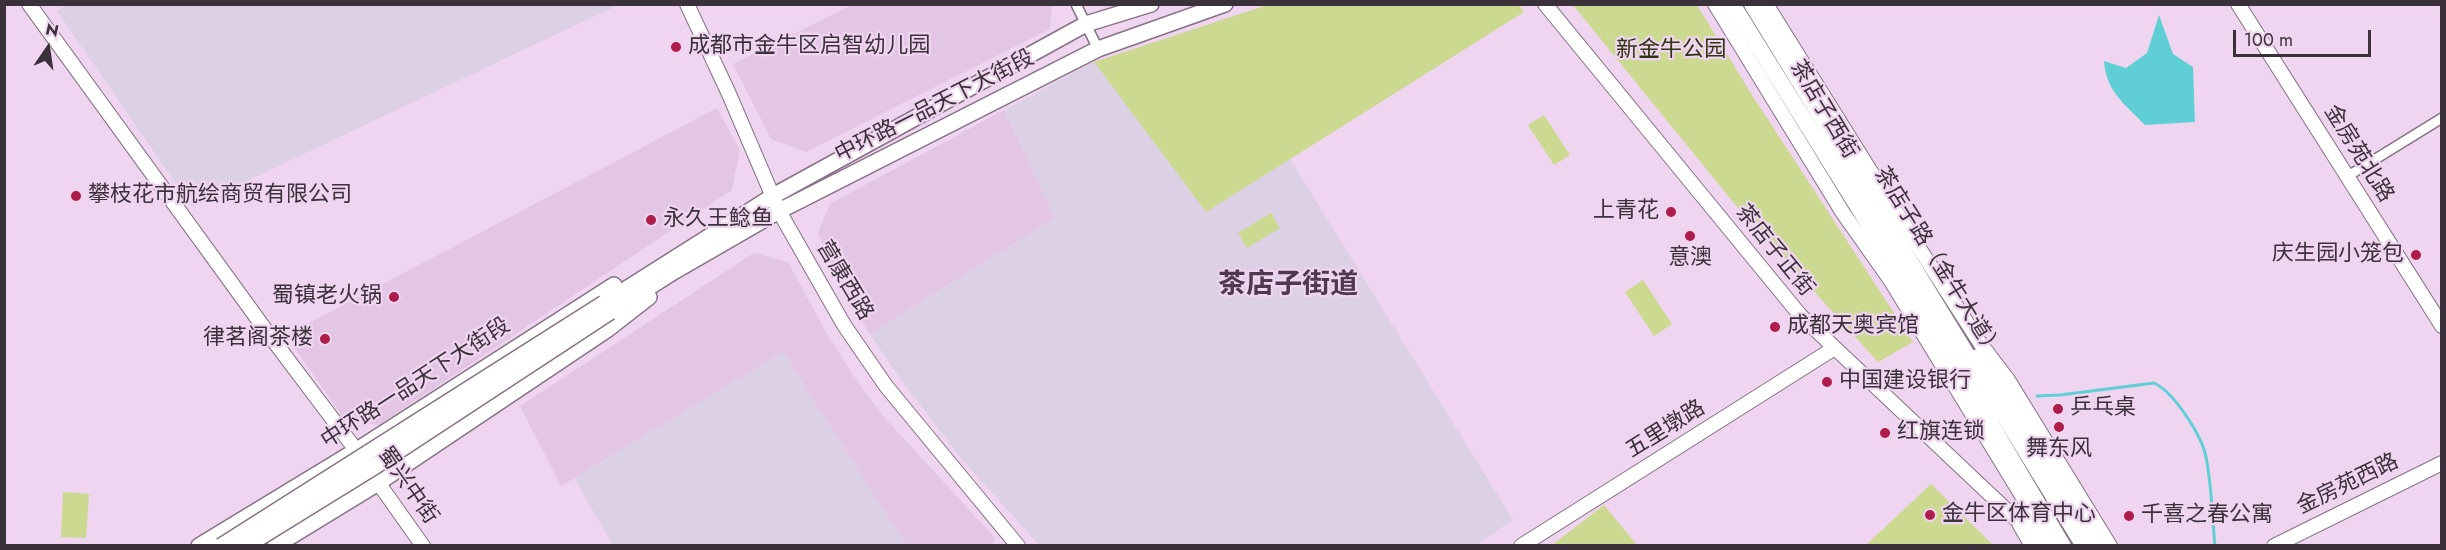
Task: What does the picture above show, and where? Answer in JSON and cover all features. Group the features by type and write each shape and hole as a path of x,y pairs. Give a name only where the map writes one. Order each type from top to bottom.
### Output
{"highway":[{"name":"茶店子西街","path":"1732,4 1934,329 2057,545"},
{"name":"茶店子路（金牛大道）","path":"1752,4 2084,546"},
{"path":"1950,329 1987,367 2014,406 2099,546"}],"main road":[{"name":"中环路一品天下大街段","path":"607,307 773,196 1086,24 1151,4"},
{"name":"中环路一品天下大街段","path":"199,546 357,450 626,277 668,268 1098,49 1225,4"},
{"name":"中环路一品天下大街段","path":"275,546 378,483 608,329 647,299 668,268"},
{"path":"221,546 607,307"},
{"path":"246,546 377,465 607,307"}],"street":[{"name":"蜀兴中街","path":"29,4 270,336 357,450 423,546"},
{"name":"营康西路","path":"687,4 729,94 779,212 844,325 886,386 1018,546"},
{"path":"1076,4 1098,49"},
{"name":"茶店子正街","path":"1545,4 1800,315 1833,349 2017,520 2057,545"},
{"path":"1715,4 1843,213 1891,281 2057,545"},
{"path":"1766,4 1980,343"},
{"name":"金房苑北路","path":"2238,4 2442,326"},
{"path":"2348,176 2442,118"},
{"path":"1891,233 2008,380 2110,546"},
{"name":"五里墩路","path":"1521,546 1833,349"},
{"name":"金房苑西路","path":"2274,546 2442,463"},
{"path":"2017,520 2031,546"}],"shaded area":[{"path":"67,4 618,5 192,207 57,11"},
{"path":"854,4 1052,5 1050,29 806,152 771,139 733,64"},
{"path":"2159,15 2173,54 2193,67 2195,122 2145,125 2118,97 2108,81 2104,61 2126,68 2147,53"},
{"path":"1094,62 1206,212 1290,159 1513,520 1476,545 1039,545 960,457 901,380 870,334 1055,218 1004,110"},
{"path":"717,108 740,150 732,190 379,425 345,420 286,335"},
{"path":"1004,110 1055,218 870,334 839,284 818,233 830,204"},
{"path":"754,253 788,262 823,327 853,375 883,416 995,538 993,545 906,545 783,352 561,486 520,406"},
{"path":"783,352 906,545 613,545 574,478"}],"green space":[{"path":"1267,5 1519,5 1524,12 1206,212 1094,62"},
{"name":"新金牛公园","path":"1573,5 1697,5 1752,95 1913,342 1878,362 1733,202"},
{"path":"1544,115 1570,155 1554,165 1528,125"},
{"path":"1271,213 1280,228 1247,248 1238,233"},
{"path":"1643,280 1672,324 1654,336 1625,292"},
{"name":"金牛区体育中心","path":"1931,484 1993,545 1866,545"},
{"path":"63,492 89,494 86,538 61,537"},
{"path":"1604,505 1637,545 1552,545"}],"waterway":[{"path":"2037,396 2154,383 2162,388 2186,416 2203,448 2210,479 2215,546"}],"place":[{"name":"成都市金牛区启智幼儿园","path":"676,47"},
{"name":"攀枝花市航绘商贸有限公司","path":"76,196"},
{"name":"上青花","path":"1671,212"},
{"name":"永久王鲶鱼","path":"651,220"},
{"name":"意澳","path":"1690,236"},
{"name":"庆生园小笼包","path":"2416,255"},
{"name":"蜀镇老火锅","path":"394,297"},
{"name":"成都天奥宾馆","path":"1775,327"},
{"name":"律茗阁茶楼","path":"325,339"},
{"name":"中国建设银行","path":"1827,382"},
{"name":"乒乓桌","path":"2058,409"},
{"name":"舞东风","path":"2059,427"},
{"name":"红旗连锁","path":"1885,433"},
{"name":"金牛区体育中心","path":"1930,515"},
{"name":"千喜之春公寓","path":"2129,516"}],"district":[{"name":"茶店子街道","path":"1288,286"}]}
